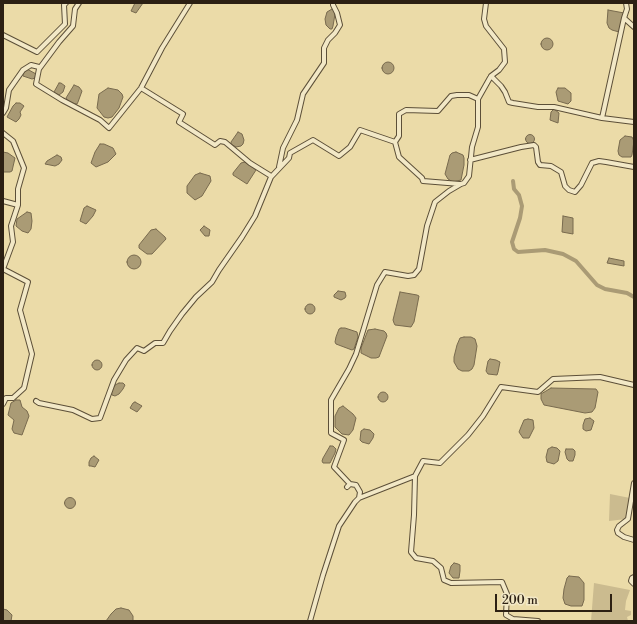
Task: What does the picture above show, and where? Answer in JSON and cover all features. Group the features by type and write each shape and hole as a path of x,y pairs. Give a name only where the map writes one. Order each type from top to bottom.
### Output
{"street":[{"path":"3,35 37,52 65,24 64,5 66,3"},
{"path":"79,3 75,9 73,26 39,69 36,84 100,120 109,128 141,88 162,48 190,3"},
{"path":"279,169 283,148 297,120 304,94 324,63 324,48 328,40 340,25 333,3"},
{"path":"359,498 360,492 356,485 349,486 334,467 344,440 331,433 332,400 356,354 377,285 385,272 408,276 414,275 419,269 427,226 435,202 449,191 464,183 468,176 472,147 478,127 478,99 491,76 499,70 505,62 505,51 486,26 484,19 486,3"},
{"path":"602,118 627,9 626,3"},
{"path":"624,18 634,27"},
{"path":"3,113 6,108 9,90 23,70 31,65 39,67 39,69"},
{"path":"491,76 501,86 509,102 538,107 554,107 602,118 634,122"},
{"path":"141,88 183,114 179,122 215,145 220,141 225,142 250,163 271,176"},
{"path":"461,184 423,181 422,178 399,157 395,142 399,136 399,114 406,110 438,111 451,96 469,95 478,99"},
{"path":"36,401 39,403 73,410 92,419 100,418 114,380 132,352 137,348 144,351 155,343 163,343 182,314 196,297 212,282 255,216 271,176 289,158 290,153 313,140 339,156 350,147 360,130 395,142"},
{"path":"3,133 13,141 24,168 18,189 18,205 11,226 13,242 3,269 28,282 20,310 32,354 24,388 13,398 6,398 3,403"},
{"path":"470,160 534,145 536,147 538,162 540,165 551,166 561,172 565,186 574,192 581,185 592,163 599,161 634,168"},
{"path":"3,201 18,205"},
{"path":"538,621 512,620 506,615 507,594 502,582 451,583 444,580 441,568 433,561 416,558 411,552 415,476 423,461 440,463 446,458 468,435 483,416 502,387 538,392 552,379 600,377 634,385"},
{"path":"310,621 339,526 349,509 359,498 415,476"},
{"path":"634,483 628,519 619,526 617,530 618,533 624,537 634,540"},
{"path":"634,577 631,581 634,584"}],"shaded area":[{"path":"135,3 143,3 136,13 131,11"},
{"path":"332,9 334,10 335,14 332,29 330,29 326,25 325,19 327,12"},
{"path":"608,10 624,13 619,32 609,28 607,23"},
{"path":"545,38 549,38 553,44 549,50 545,50 541,46 541,42"},
{"path":"388,62 392,64 394,68 392,72 388,74 384,72 382,68 384,64"},
{"path":"27,69 36,74 35,78 32,79 23,76 23,73"},
{"path":"59,83 65,86 63,92 59,95 54,92"},
{"path":"74,85 79,87 82,91 77,104 68,101 66,98"},
{"path":"108,88 118,90 123,97 119,108 112,117 108,118 104,117 97,108 99,94"},
{"path":"558,88 565,88 571,93 571,101 568,104 558,101 556,92"},
{"path":"16,103 20,103 24,106 20,112 21,115 19,119 16,122 7,117"},
{"path":"554,109 559,113 558,123 550,120 551,112"},
{"path":"238,132 242,134 244,140 241,146 236,147 231,144 231,142"},
{"path":"528,135 532,135 534,139 532,143 528,143 526,141 526,137"},
{"path":"625,136 632,137 634,141 631,157 622,157 619,155 618,151 620,140"},
{"path":"100,144 113,148 116,154 108,162 96,167 91,163"},
{"path":"3,152 8,153 15,158 12,171 10,172 3,172"},
{"path":"456,152 463,155 464,165 461,180 453,182 448,179 445,174 450,155"},
{"path":"57,155 61,157 62,160 59,164 55,166 45,164 47,161"},
{"path":"245,162 256,170 247,184 233,175 241,163"},
{"path":"200,173 210,176 211,181 202,196 195,200 187,193 187,186 195,175"},
{"path":"87,206 96,210 86,224 80,221 84,208"},
{"path":"27,212 31,213 32,221 31,229 28,233 22,231 16,226 17,219"},
{"path":"563,216 573,218 573,234 562,232"},
{"path":"204,226 210,230 209,236 205,236 200,230"},
{"path":"156,229 166,239 152,254 147,254 139,248 139,245 151,230"},
{"path":"131,255 137,255 141,259 141,265 137,269 131,269 127,265 127,259"},
{"path":"609,258 624,261 624,266 607,263"},
{"path":"338,291 345,292 345,298 341,300 334,297"},
{"path":"400,292 419,296 414,322 411,327 395,325 393,320"},
{"path":"308,304 312,304 314,305 314,313 308,314 305,311 305,307"},
{"path":"341,328 357,332 358,337 354,349 352,350 336,344 336,337 339,329"},
{"path":"375,329 384,331 387,336 379,357 371,358 361,353 361,348 368,330"},
{"path":"471,337 475,339 477,346 474,365 469,371 462,371 458,369 454,362 457,345 460,338"},
{"path":"490,359 500,362 497,375 488,374 486,371 488,361"},
{"path":"97,360 102,365 97,370 92,365"},
{"path":"123,383 125,385 123,389 119,394 115,396 112,395 111,391 115,385"},
{"path":"551,388 596,389 598,392 595,408 592,412 585,413 544,405 541,399 541,394"},
{"path":"381,392 385,392 388,397 385,402 381,402 378,399 378,395"},
{"path":"16,400 20,400 22,407 27,411 29,416 22,435 14,433 12,429 14,420 8,415 11,403"},
{"path":"135,402 142,406 137,412 130,408"},
{"path":"343,406 356,418 353,430 349,435 342,434 335,427 335,416 339,408"},
{"path":"590,418 594,421 591,430 586,431 583,429 583,425 585,419"},
{"path":"524,420 533,420 534,428 529,438 523,438 519,432"},
{"path":"364,429 370,430 374,434 369,444 360,440 361,431"},
{"path":"330,446 333,446 336,449 335,453 330,463 323,463 323,458"},
{"path":"552,447 557,448 560,451 558,461 554,464 547,462 546,457 548,449"},
{"path":"566,449 573,449 575,451 573,461 569,461 567,459 565,452"},
{"path":"94,456 99,460 95,467 89,466 91,458"},
{"path":"610,494 630,498 626,519 609,521"},
{"path":"70,497 74,499 76,503 74,507 70,509 66,507 64,503 66,499"},
{"path":"454,563 460,565 459,578 453,578 449,573 451,566"},
{"path":"569,576 579,577 584,583 584,600 582,606 571,606 565,604 563,598 564,589"},
{"path":"594,583 630,590 626,601 625,610 631,611 631,615 627,617 628,621 591,621"},
{"path":"121,608 129,610 133,616 133,621 106,621 116,609"},
{"path":"3,609 7,610 12,615 11,621 3,621"}],"waterway":[{"path":"513,181 514,189 519,195 522,206 520,218 512,242 514,249 518,252 545,250 563,254 576,261 597,285 605,289 627,293 634,297"}]}
